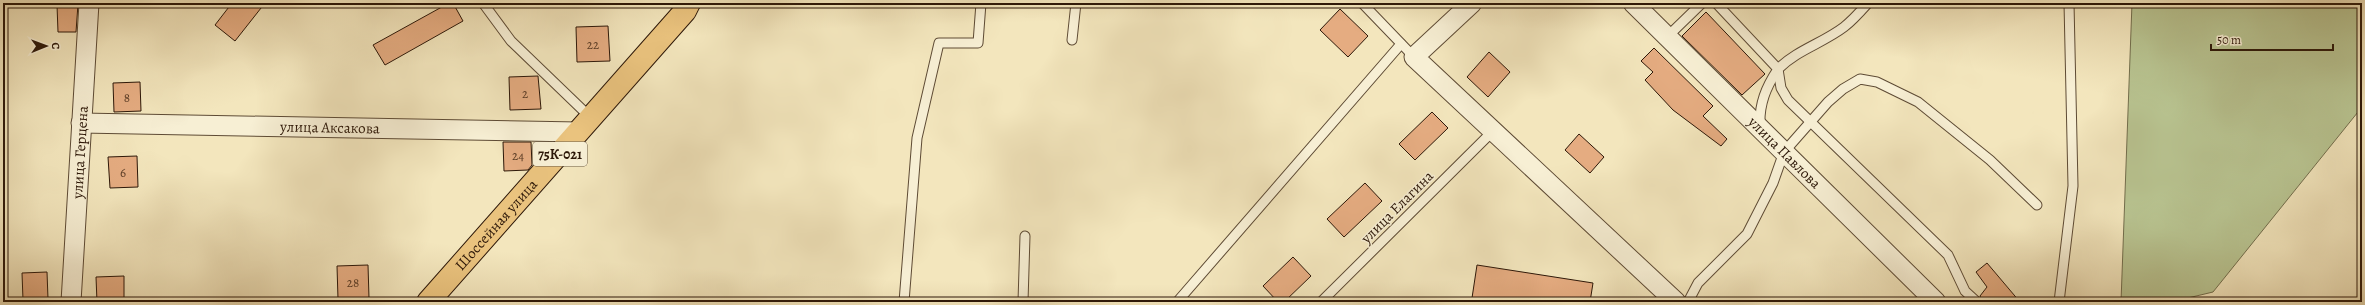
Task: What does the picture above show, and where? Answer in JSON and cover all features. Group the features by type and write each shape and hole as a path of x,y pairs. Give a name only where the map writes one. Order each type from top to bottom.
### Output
{"main road":[{"name":"Шоссейная улица","path":"428,302 685,11 689,3"}],"street":[{"name":"улица Герцена","path":"71,302 89,3"},
{"path":"1472,3 1414,57 1676,302"},
{"name":"улица Павлова","path":"1633,3 1936,302"},
{"name":"улица Аксакова","path":"81,123 585,125"}],"lane":[{"path":"483,3 511,41 585,125"},
{"path":"904,302 917,138 938,43 978,43 981,3"},
{"path":"1072,40 1076,3"},
{"path":"1362,3 1414,57"},
{"path":"1667,37 1702,3"},
{"path":"1716,3 1778,69 1781,88 1788,100 1812,121 1948,255 1965,291 1977,302"},
{"path":"1760,129 1759,112 1763,96 1778,69 1794,56 1843,28 1854,19 1868,3"},
{"path":"2059,302 2073,186 2069,3"},
{"path":"1177,302 1401,44"},
{"path":"1688,302 1698,283 1747,234 1773,183 1784,152 1842,88 1860,79 1877,82 1918,102 1990,160 2038,205"},
{"name":"улица Елагина","path":"1321,302 1493,131"},
{"path":"1023,302 1024,236"}],"green space":[{"path":"2132,3 2362,3 2362,107 2213,292 2171,302 2121,302"}],"building":[{"path":"232,3 265,3 235,41 215,25"},
{"path":"449,3 453,3 463,21 385,65 373,45"},
{"path":"78,4 76,32 58,32 57,5"},
{"path":"1340,9 1368,36 1348,57 1320,30"},
{"path":"1706,12 1765,74 1742,95 1682,36"},
{"path":"608,26 610,61 577,62 576,27"},
{"path":"1654,48 1713,106 1703,116 1727,139 1721,146 1673,110 1645,80 1653,72 1641,61"},
{"path":"1489,52 1510,72 1488,97 1467,77"},
{"path":"538,76 541,109 510,110 509,77"},
{"path":"140,82 141,111 114,112 113,83"},
{"path":"1432,112 1448,128 1415,160 1399,144"},
{"path":"1579,134 1604,157 1590,173 1565,150"},
{"path":"503,142 531,142 532,165 528,170 504,171"},
{"path":"137,156 138,187 110,188 108,157"},
{"path":"1365,183 1382,201 1344,237 1327,219"},
{"path":"1293,257 1311,276 1284,302 1278,302 1263,286"},
{"path":"1987,263 2020,302 1983,302 1980,296 1987,287 1976,272"},
{"path":"368,265 369,298 338,299 337,266"},
{"path":"1477,265 1593,283 1590,302 1499,302 1472,298"},
{"path":"47,272 48,299 23,300 22,273"},
{"path":"124,276 124,302 97,302 96,277"}]}
